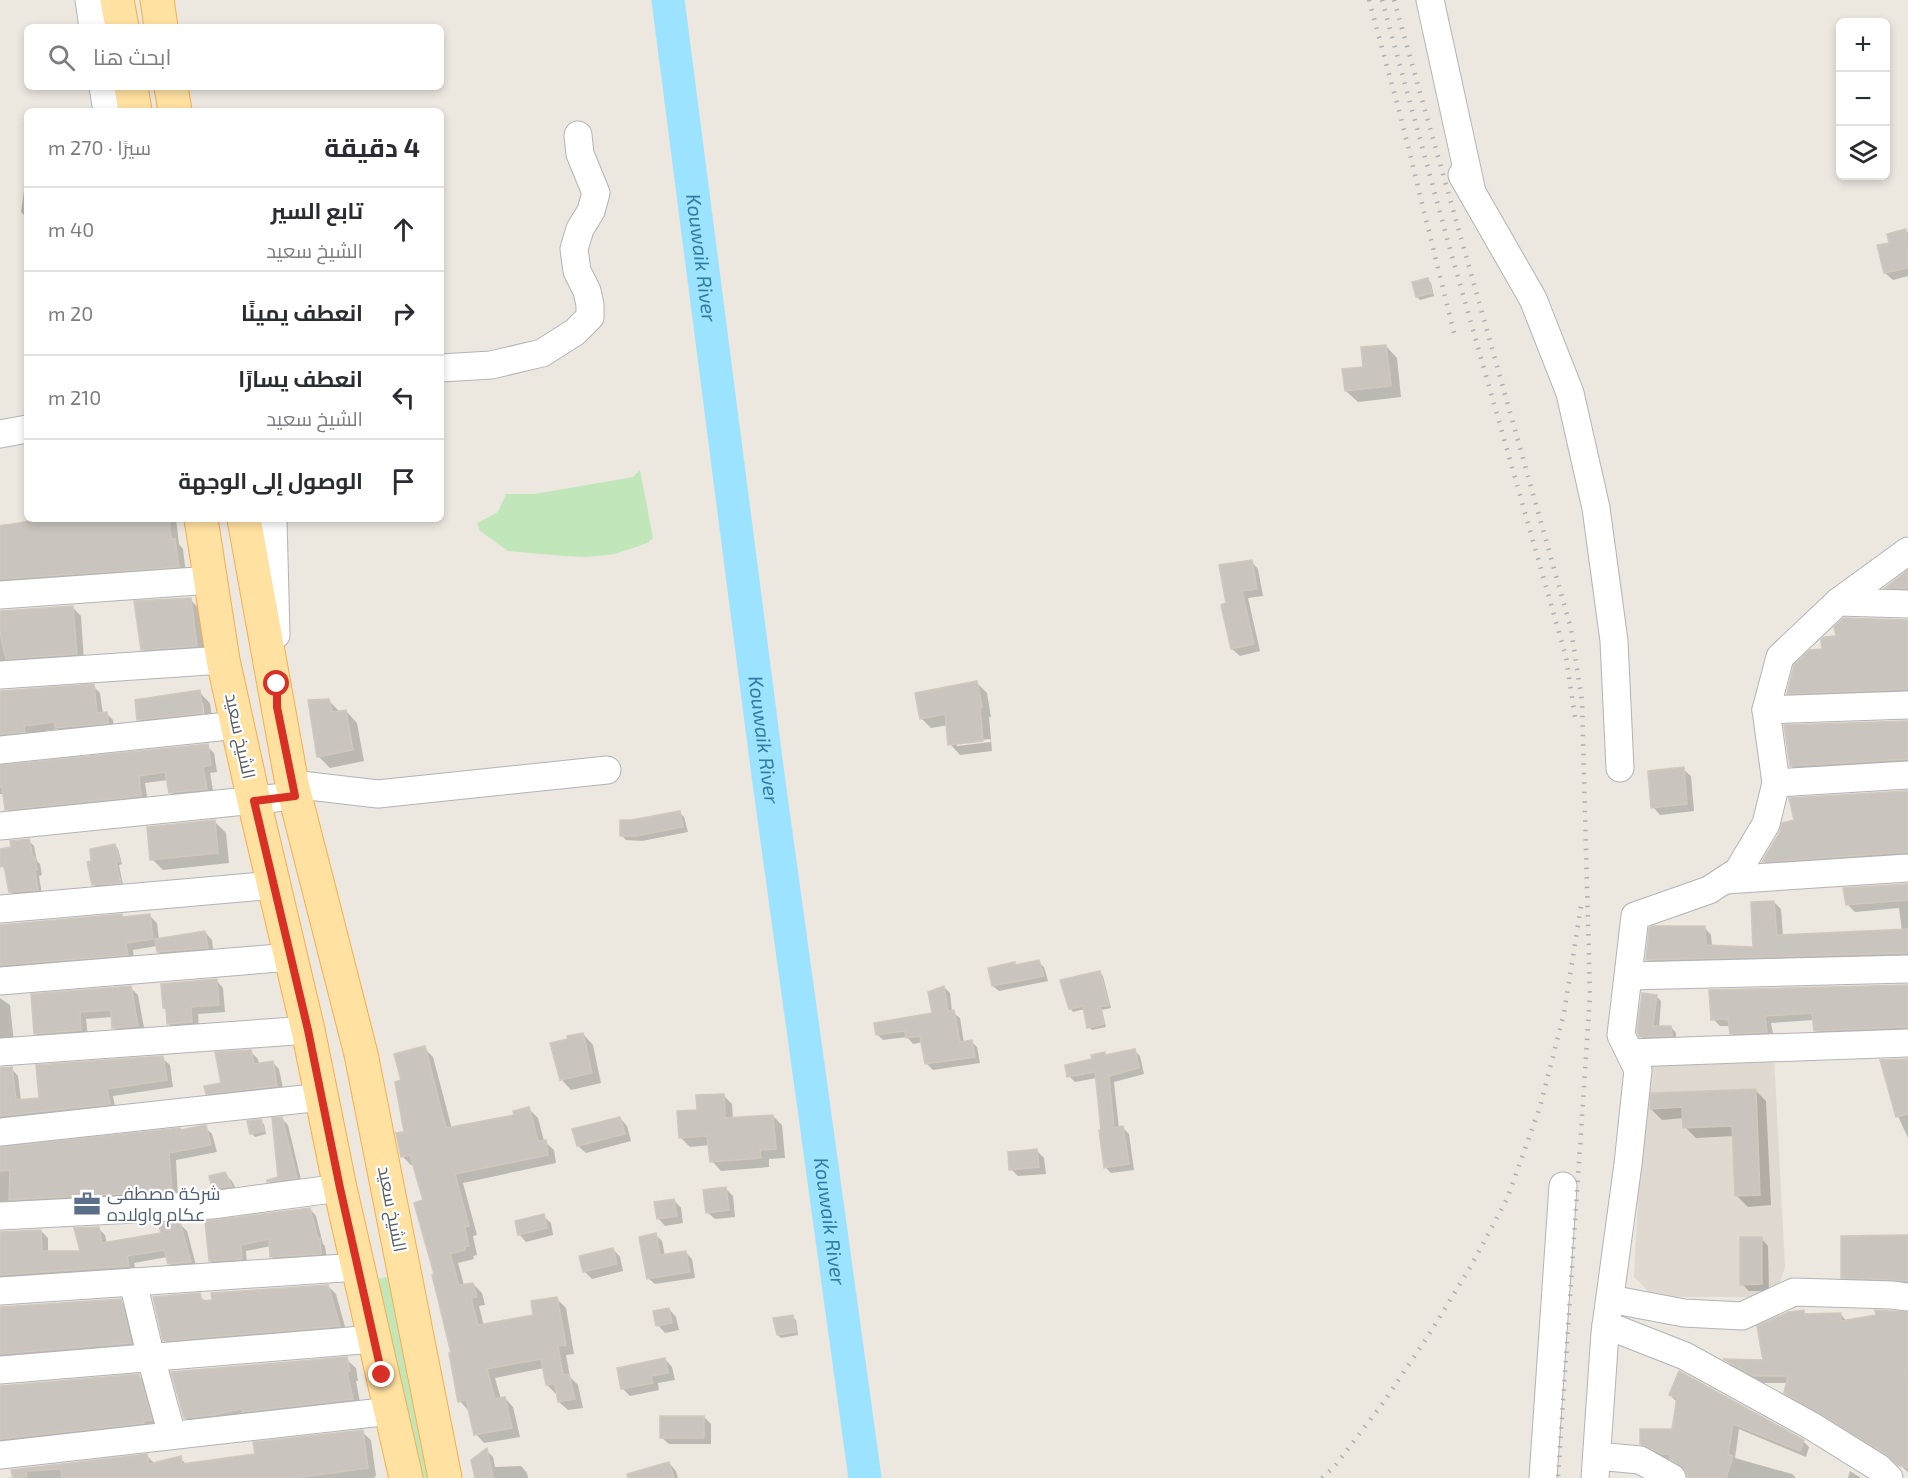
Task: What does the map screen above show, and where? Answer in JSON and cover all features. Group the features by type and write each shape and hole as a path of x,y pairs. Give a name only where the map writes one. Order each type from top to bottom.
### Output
{"main road":[{"path":"117,0 121,24"},
{"path":"157,0 161,24"},
{"path":"132,90 134,108"},
{"path":"172,90 174,108"},
{"name":"الشيخ سعيد","path":"201,522 223,660 308,1030 340,1188 391,1411 400,1477"},
{"name":"الشيخ سعيد","path":"245,522 293,790 361,1054 445,1478"}],"street":[{"path":"89,0 93,24"},
{"path":"1430,0 1467,184 1533,299 1570,393 1596,508 1614,641 1620,768"},
{"path":"104,90 106,108"},
{"path":"444,368 491,364 542,353 574,332 590,317 587,291 577,271 574,249 580,229 591,211 596,193 580,154 578,135"},
{"path":"0,434 24,430"},
{"path":"273,522 277,707"},
{"path":"1664,1476 1640,1460 1596,1467 1608,1312 1638,1070 1621,1035 1635,916 1709,890 1738,871 1766,824 1776,783 1766,710 1780,657 1838,602 1908,551"},
{"path":"0,595 211,580"},
{"path":"1838,602 1908,604"},
{"path":"0,675 223,660"},
{"path":"1766,710 1908,705"},
{"path":"0,750 238,724"},
{"path":"0,826 254,801 293,790 378,794 607,770"},
{"path":"1776,783 1908,776"},
{"path":"1725,880 1908,868"},
{"path":"0,909 275,885"},
{"path":"0,981 291,957"},
{"path":"1629,976 1908,969"},
{"path":"0,1052 308,1030"},
{"path":"1630,1053 1908,1043"},
{"path":"0,1132 322,1097"},
{"path":"1543,1478 1563,1186"},
{"path":"0,1216 212,1205 340,1188"},
{"path":"0,1291 358,1267"},
{"path":"133,1282 172,1435"},
{"path":"1608,1312 1742,1316 1794,1292 1892,1295 1908,1298"},
{"path":"1608,1312 1810,1425 1879,1468 1888,1478"},
{"path":"0,1370 374,1339"},
{"path":"0,1455 391,1411"}],"shaded area":[{"path":"1774,1057 1785,1267 1780,1283 1761,1297 1664,1297 1651,1294 1634,1277 1643,1096 1652,1062"}],"green space":[{"path":"640,470 653,538 647,543 615,554 586,557 508,551 480,531 477,523 498,512 506,494 535,494 633,477"},
{"path":"390,1276 433,1478 415,1478 371,1281"}],"building":[{"path":"1906,229 1908,268 1884,273 1877,245 1889,243 1887,234"},
{"path":"1428,278 1432,293 1416,297 1412,282"},
{"path":"1386,345 1391,386 1345,391 1342,369 1363,367 1361,347"},
{"path":"25,522 169,522 171,539 175,539 179,567 0,579 0,526"},
{"path":"1252,560 1257,589 1242,591 1254,644 1231,649 1221,605 1226,603 1219,565"},
{"path":"1908,570 1908,588 1885,588"},
{"path":"191,598 197,646 141,650 134,601"},
{"path":"73,606 77,654 6,659 0,633 0,611"},
{"path":"1844,618 1908,620 1908,689 1787,694 1794,665 1810,650 1822,649 1821,640 1824,637 1836,636 1834,627"},
{"path":"977,681 982,707 980,708 983,741 948,745 945,714 920,719 915,693"},
{"path":"94,684 97,713 107,712 108,723 55,728 54,722 24,726 25,732 0,734 0,691"},
{"path":"200,690 203,713 137,720 135,700"},
{"path":"329,699 332,712 346,710 353,750 317,757 308,700"},
{"path":"1908,721 1908,759 1790,766 1784,725"},
{"path":"208,744 211,765 203,767 207,789 169,793 165,772 139,776 141,796 5,810 2,787 0,787 0,765"},
{"path":"1684,767 1687,804 1651,808 1648,771"},
{"path":"1908,791 1908,852 1762,862 1780,832 1782,823 1794,820 1789,798"},
{"path":"680,811 683,827 636,836 620,836 620,820"},
{"path":"215,820 218,853 150,860 147,827"},
{"path":"29,839 33,857 35,857 38,890 9,892 4,866 0,867 0,849 11,847 10,841"},
{"path":"115,844 120,861 116,862 121,883 92,885 87,862 91,861 90,849"},
{"path":"1908,884 1908,900 1846,905 1843,888"},
{"path":"1774,901 1777,935 1908,929 1908,953 1646,960 1649,928 1653,926 1705,926 1706,945 1753,947 1751,902"},
{"path":"122,914 122,917 150,914 153,939 126,943 128,955 0,965 0,925"},
{"path":"205,931 208,948 157,952 155,939"},
{"path":"1039,960 1044,976 992,986 988,968"},
{"path":"1100,971 1109,1005 1100,1007 1104,1024 1087,1028 1083,1006 1069,1009 1060,980"},
{"path":"217,979 219,1005 191,1007 192,1022 167,1024 161,984"},
{"path":"1908,985 1908,1027 1814,1031 1812,1013 1765,1016 1767,1032 1730,1034 1728,1019 1711,1020 1709,990"},
{"path":"131,986 138,1026 112,1028 111,1010 80,1012 81,1030 34,1034 31,994"},
{"path":"944,986 948,1011 954,1010 960,1042 972,1040 975,1057 925,1064 920,1036 906,1038 905,1031 876,1035 874,1023 932,1013 928,992"},
{"path":"1642,993 1657,995 1653,1026 1671,1026 1672,1036 1639,1037 1637,1032"},
{"path":"583,1033 592,1073 560,1080 550,1043"},
{"path":"425,1046 446,1128 514,1115 513,1111 529,1107 538,1141 546,1140 548,1155 455,1174 469,1226 465,1227 469,1246 465,1247 465,1250 450,1254 459,1285 473,1283 477,1297 471,1298 478,1325 533,1315 531,1301 557,1297 566,1345 558,1346 563,1375 569,1374 575,1399 558,1402 555,1384 546,1385 541,1359 487,1369 495,1399 505,1397 512,1428 474,1435 466,1400 458,1402 449,1353 451,1353 432,1275 434,1274 414,1203 423,1200 410,1155 401,1157 396,1133 404,1132 395,1082 401,1080 394,1054"},
{"path":"1135,1049 1139,1068 1109,1076 1114,1128 1123,1126 1129,1164 1104,1168 1095,1072 1067,1077 1065,1065 1092,1059 1091,1055 1105,1052 1105,1055"},
{"path":"251,1050 254,1064 273,1061 277,1086 206,1094 204,1086 221,1083 215,1052"},
{"path":"163,1056 167,1080 107,1089 110,1104 0,1116 0,1068 12,1067 16,1100 39,1098 36,1065"},
{"path":"1908,1059 1908,1114 1896,1117 1880,1060"},
{"path":"1756,1089 1760,1195 1735,1196 1732,1126 1683,1128 1682,1107 1650,1109 1651,1093"},
{"path":"724,1094 725,1118 773,1115 776,1149 760,1150 761,1158 710,1162 707,1136 679,1138 677,1111 697,1110 696,1095"},
{"path":"282,1117 297,1178 267,1182 267,1180 278,1177 272,1118"},
{"path":"620,1117 625,1134 577,1146 572,1129"},
{"path":"261,1119 264,1131 250,1134 247,1121"},
{"path":"206,1125 211,1145 169,1153 172,1191 9,1200 10,1170 0,1171 0,1147 180,1128 181,1130"},
{"path":"1037,1149 1039,1167 1009,1170 1008,1152"},
{"path":"225,1172 232,1186 212,1188 209,1176"},
{"path":"726,1187 729,1210 706,1213 703,1190"},
{"path":"674,1199 677,1216 657,1219 654,1202"},
{"path":"310,1208 318,1239 320,1238 321,1254 270,1257 269,1239 241,1245 242,1259 209,1261 205,1221"},
{"path":"544,1214 547,1228 518,1235 515,1221"},
{"path":"180,1222 191,1262 168,1264 164,1250 127,1256 129,1266 0,1275 0,1232 41,1230 42,1251 80,1251 74,1228 99,1227 102,1243 161,1233 158,1224"},
{"path":"656,1233 660,1255 686,1251 690,1272 647,1279 639,1237"},
{"path":"1908,1235 1908,1281 1841,1278 1841,1236"},
{"path":"1740,1237 1762,1237 1762,1284 1740,1285"},
{"path":"613,1248 617,1264 583,1272 579,1256"},
{"path":"328,1285 340,1326 163,1341 153,1297 200,1293 202,1301 212,1300 211,1293"},
{"path":"121,1299 131,1343 0,1354 0,1307"},
{"path":"669,1308 672,1323 656,1326 653,1311"},
{"path":"1804,1310 1804,1314 1841,1313 1841,1321 1876,1315 1875,1310 1908,1312 1908,1372 1906,1372 1908,1468 1898,1465 1887,1455 1784,1393 1788,1376 1754,1376 1723,1359 1763,1360 1757,1326 1789,1312"},
{"path":"793,1315 796,1332 777,1335 773,1318"},
{"path":"347,1357 350,1371 347,1372 353,1399 242,1412 241,1409 184,1418 171,1372"},
{"path":"665,1358 668,1373 651,1376 653,1383 621,1389 617,1368"},
{"path":"1679,1371 1804,1440 1800,1451 1733,1424 1728,1454 1733,1456 1726,1478 1688,1478 1685,1470 1670,1459 1670,1454 1662,1454 1640,1444 1640,1429 1672,1429 1677,1397 1669,1395"},
{"path":"139,1374 152,1420 143,1421 144,1423 0,1439 0,1386"},
{"path":"660,1416 704,1416 704,1438 660,1438"},
{"path":"363,1430 368,1468 296,1478 62,1478 61,1469 26,1471 27,1476 13,1478 11,1470 147,1454 149,1464 181,1456 182,1464 255,1454 253,1442"},
{"path":"487,1448 493,1478 475,1478 471,1460"},
{"path":"669,1462 674,1478 628,1478 627,1474"}],"waterway":[{"name":"Kouwaik River","path":"668,0 768,775 865,1478"}],"railway":[{"path":"1369,0 1402,122 1454,333"},
{"path":"1382,0 1566,657 1576,724"},
{"path":"1394,0 1571,629 1582,701 1590,996 1558,1478"},
{"path":"1322,1478 1335,1466 1383,1403 1428,1336 1471,1266 1507,1199 1540,1107 1564,1013 1582,900"}],"place":[{"name":"شركة مصطفى عكام واولاده","path":"87,1204"}],"route":[{"path":"277,684 277,707 295,796 254,801 308,1030 340,1188 382,1375"}]}
